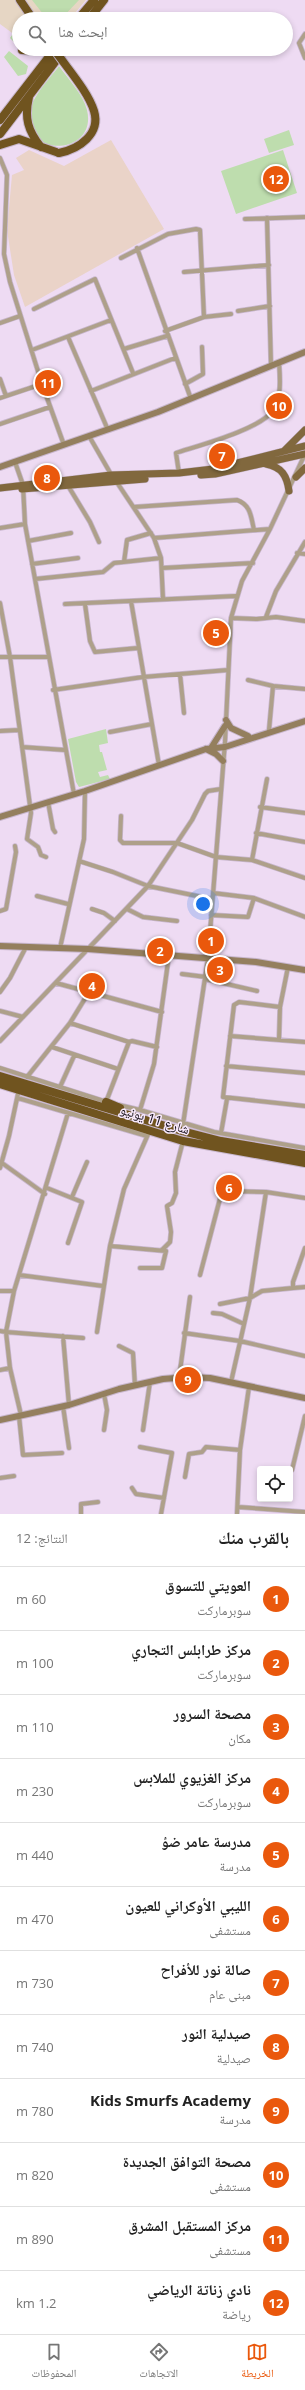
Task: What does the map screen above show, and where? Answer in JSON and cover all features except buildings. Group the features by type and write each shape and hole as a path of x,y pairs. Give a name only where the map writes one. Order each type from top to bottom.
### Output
{"highway":[{"path":"20,0 28,12"},
{"path":"83,12 94,0"},
{"path":"95,12 104,0"},
{"path":"0,120 49,56"},
{"path":"0,145 19,140 41,148 59,152 74,149 83,144 93,128 95,114 90,102 59,56"},
{"path":"0,134 59,56"},
{"path":"29,94 26,110 27,123 41,148"},
{"name":"شارع 11 يونيو","path":"0,1076 77,1103 149,1133 183,1141 305,1163"},
{"name":"شارع 11 يونيو","path":"0,1084 134,1117 182,1127 221,1141 305,1155"},
{"path":"106,1102 127,1110 134,1117"}],"main road":[{"path":"0,467 108,430 191,399 271,365 304,353"},
{"path":"284,452 305,430"},
{"path":"0,488 213,469 305,446"},
{"path":"32,486 67,484 113,478 215,474 305,454"},
{"path":"264,463 279,468 284,473 288,480 289,491"},
{"path":"296,477 305,468"},
{"path":"0,493 23,487"},
{"path":"224,745 248,736 305,721"},
{"path":"0,817 84,791 208,748 224,745 305,721"},
{"path":"208,748 226,723 231,728 248,736"},
{"path":"208,748 223,761"},
{"path":"0,946 88,949 208,958 256,962 305,970"},
{"path":"0,1420 66,1405 150,1382 178,1378 210,1378 305,1398"}],"street":[{"path":"305,34 299,43 305,58"},
{"path":"0,158 7,175 2,255 42,384 64,445"},
{"path":"245,219 305,217"},
{"path":"267,218 271,365"},
{"path":"121,258 137,248 168,234 196,229 202,235 204,317"},
{"path":"137,248 165,331 191,399"},
{"path":"184,272 268,265"},
{"path":"34,309 95,278 133,373"},
{"path":"238,311 270,306"},
{"path":"165,331 204,317 231,314"},
{"path":"0,323 20,316"},
{"path":"32,350 111,320"},
{"path":"124,349 167,336"},
{"path":"68,337 108,430"},
{"path":"185,384 203,374 202,347"},
{"path":"91,391 133,373 175,358"},
{"path":"179,473 176,453 242,430 270,414 278,400 280,381 279,362"},
{"path":"0,379 6,396"},
{"path":"0,398 42,384"},
{"path":"0,424 50,407"},
{"path":"89,436 113,478 154,538 161,558 163,599"},
{"path":"182,1127 208,958 226,723 230,618 236,596 296,477 305,454"},
{"path":"15,462 23,487 25,524 34,579 53,690 74,794"},
{"path":"67,484 90,522 99,542"},
{"path":"134,507 236,500 244,503 249,508 254,530"},
{"path":"0,528 25,524"},
{"path":"154,538 270,529"},
{"path":"28,541 71,533"},
{"path":"124,562 128,540 151,533"},
{"path":"266,617 276,591 297,553 305,542"},
{"path":"297,553 305,554"},
{"path":"32,564 78,558"},
{"path":"34,579 103,572 110,565 161,558"},
{"path":"162,568 252,563"},
{"path":"65,604 236,596"},
{"path":"131,601 158,765"},
{"path":"0,603 1,619 10,656 31,815 27,840 38,847 41,855 46,857"},
{"path":"85,604 90,641 95,652 138,648"},
{"path":"230,618 257,619 276,617 305,621"},
{"path":"0,657 48,657"},
{"path":"53,690 144,677 228,670"},
{"path":"180,674 184,713"},
{"path":"248,680 273,686 305,689"},
{"path":"269,730 273,686"},
{"path":"110,732 152,724"},
{"path":"0,731 19,730"},
{"path":"22,747 65,750"},
{"path":"252,860 260,807 267,779"},
{"path":"0,1041 148,886 177,843 205,794 208,791 221,789"},
{"path":"60,948 85,828 84,791"},
{"path":"48,802 53,829 55,832"},
{"path":"260,807 305,813"},
{"path":"121,816 120,840 122,842 177,843 216,857 252,860 305,878"},
{"path":"256,833 305,842"},
{"path":"0,911 6,909 16,852 14,846"},
{"path":"79,862 113,872 148,886 212,899"},
{"path":"213,893 254,898 305,917"},
{"path":"37,896 68,904"},
{"path":"211,915 248,917 254,898"},
{"path":"92,909 104,913 115,921"},
{"path":"127,909 143,916 177,921"},
{"path":"0,992 5,986 26,947"},
{"path":"140,1110 157,1047 169,955"},
{"path":"279,1040 280,1007 288,967"},
{"path":"182,974 257,990"},
{"path":"56,983 162,1012"},
{"path":"0,985 5,986"},
{"path":"27,1077 70,1023 89,992"},
{"path":"280,1007 236,1003 230,1036 223,1094 227,1099 305,1106"},
{"path":"0,1011 23,1017"},
{"path":"70,1023 129,1042 132,1040 157,1047"},
{"path":"230,1036 305,1042"},
{"path":"106,1102 129,1042"},
{"path":"52,1047 74,1056 118,1069"},
{"path":"60,1087 74,1056"},
{"path":"226,1066 305,1073"},
{"path":"0,1068 106,1102 140,1110 182,1127 305,1148"},
{"path":"19,1089 1,1165 45,1194"},
{"path":"18,1098 68,1113 149,1133 124,1189 110,1246 103,1286 98,1332"},
{"path":"220,1133 227,1099"},
{"path":"62,1453 23,1455 20,1415 10,1368 6,1332 14,1291 47,1188 68,1113"},
{"path":"162,1250 170,1242 171,1232 167,1206 172,1203 176,1193 175,1172 183,1141"},
{"path":"0,1151 5,1153"},
{"path":"72,1197 87,1162"},
{"path":"47,1188 82,1201 68,1243"},
{"path":"200,1275 222,1191 266,1192 305,1198"},
{"path":"231,1382 250,1298 266,1192"},
{"path":"110,1246 166,1251 162,1268 140,1268"},
{"path":"294,1288 293,1282 305,1248"},
{"path":"19,1275 103,1286"},
{"path":"220,1304 250,1298 262,1291 305,1287"},
{"path":"0,1291 14,1291"},
{"path":"178,1378 190,1297"},
{"path":"213,1313 222,1314 244,1324"},
{"path":"0,1331 83,1338"},
{"path":"184,1333 240,1341 305,1356"},
{"path":"63,1336 69,1448"},
{"path":"119,1346 133,1353 135,1386"},
{"path":"0,1370 10,1368"},
{"path":"143,1430 150,1382"},
{"path":"237,1514 240,1450 249,1387"},
{"path":"104,1394 107,1410 104,1430"},
{"path":"293,1466 305,1416"},
{"path":"140,1447 172,1453 161,1514"},
{"path":"185,1476 189,1454 192,1452 202,1452 206,1447 240,1450"},
{"path":"0,1478 14,1476"},
{"path":"132,1488 136,1494 164,1498"},
{"path":"81,1514 81,1504 98,1502"},
{"path":"238,1507 288,1512 305,1512"}],"shaded area":[{"path":"0,0 86,0 76,12 12,12 12,33 0,24"},
{"path":"111,140 164,229 25,307 14,275 7,230 12,175 24,170 16,158 29,150 64,166"}],"green space":[{"path":"32,0 79,0 68,12 41,12"},
{"path":"9,51 12,53 12,56 15,56 28,66 26,74 18,76 4,57"},
{"path":"59,66 75,87 85,104 88,124 83,134 75,141 64,145 53,146 42,142 34,136 29,125 28,117 33,101"},
{"path":"289,130 294,145 269,153 264,139"},
{"path":"283,150 297,193 236,214 221,171"},
{"path":"106,729 108,743 99,745 107,770 98,772 100,777 108,775 110,779 79,787 76,782 68,739"}],"place":[{"name":"نادي زناتة الرياضي","path":"276,179"},
{"name":"مركز المستقبل المشرق","path":"48,383"},
{"name":"مصحة التوافق الجديدة","path":"279,406"},
{"name":"صالة نور للأفراح","path":"222,456"},
{"name":"صيدلية النور","path":"47,478"},
{"name":"مدرسة عامر ضؤ","path":"216,633"},
{"name":"العويتي للتسوق","path":"211,941"},
{"name":"مركز طرابلس التجاري","path":"160,951"},
{"name":"مصحة السرور","path":"220,970"},
{"name":"مركز الغزيوي للملابس","path":"92,986"},
{"name":"الليبي الأوكراني للعيون","path":"229,1188"},
{"name":"Kids Smurfs Academy","path":"188,1380"}]}
